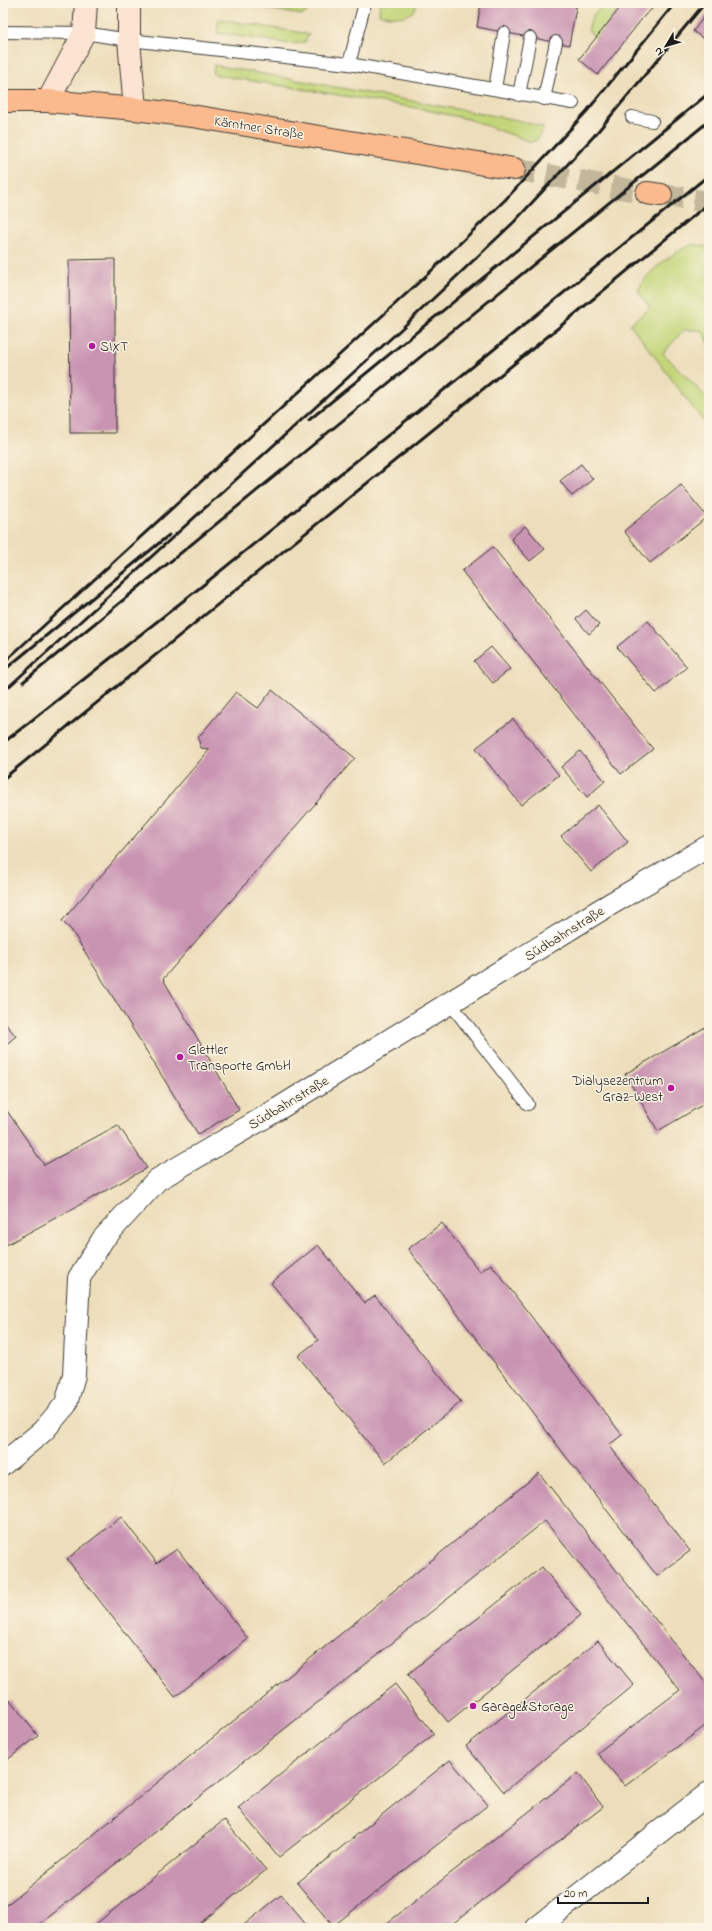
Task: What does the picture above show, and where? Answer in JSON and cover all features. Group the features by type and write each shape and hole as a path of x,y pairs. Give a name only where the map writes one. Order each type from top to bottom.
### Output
{"main road":[{"name":"Kärntner Straße","path":"3,101 48,101 135,109 514,169"}],"street":[{"path":"48,101 84,33 86,3"},
{"path":"129,3 129,40 135,109"},
{"name":"Südbahnstraße","path":"3,1464 44,1431 66,1404 74,1375 74,1282 103,1239 157,1180 265,1117 450,1003 555,930 709,846"},
{"path":"537,1928 709,1794"}],"lane":[{"path":"349,64 365,3"},
{"path":"3,32 84,33 129,40 349,64 495,89 519,95 573,103"},
{"path":"495,89 504,33"},
{"path":"519,95 530,38"},
{"path":"544,99 556,42"},
{"path":"632,117 652,121"},
{"path":"450,1003 528,1104"}],"green space":[{"path":"236,3 309,3 307,12 302,15"},
{"path":"380,3 417,3 412,13 396,17 379,14"},
{"path":"605,3 623,3 596,38 588,30 593,15"},
{"path":"219,19 309,34 305,42 291,44 217,33"},
{"path":"214,65 517,120 543,127 543,130 536,141 531,142 468,119 417,108 216,75 213,74"},
{"path":"693,244 709,247 709,344 702,330 684,330 663,353 709,400 709,429 630,324 650,308 638,291 647,277 669,257"}],"building":[{"path":"481,3 577,3 569,45 477,27"},
{"path":"624,3 659,3 645,15 598,75 579,59"},
{"path":"709,11 709,43 693,31"},
{"name":"SIXT","path":"115,259 115,433 70,433 69,260"},
{"path":"581,464 593,479 572,496 560,481"},
{"path":"681,485 707,517 650,563 624,531"},
{"path":"525,526 545,549 530,561 511,539"},
{"path":"493,547 653,749 621,774 462,571"},
{"path":"586,610 599,625 589,634 576,619"},
{"path":"648,621 687,667 656,693 617,647"},
{"path":"491,647 510,669 493,683 474,661"},
{"path":"272,690 355,758 163,979 239,1110 198,1134 72,931 62,921 210,749 201,748 198,738 236,692 258,708"},
{"path":"513,719 559,775 521,805 476,748"},
{"path":"580,751 605,781 587,797 561,767"},
{"path":"598,805 628,842 591,872 561,836"},
{"path":"3,1021 16,1036 3,1047"},
{"name":"Dialysezentrum Graz-West","path":"709,1025 709,1101 658,1131 625,1074"},
{"path":"3,1105 44,1165 118,1125 147,1168 6,1245 3,1241"},
{"path":"442,1223 480,1272 491,1264 622,1435 609,1445 690,1551 657,1576 408,1249"},
{"path":"318,1245 365,1303 375,1296 461,1402 385,1463 298,1356 318,1340 271,1283"},
{"path":"539,1473 709,1687 709,1723 625,1786 597,1753 680,1690 545,1521 35,1928 3,1928 3,1908"},
{"path":"121,1517 157,1563 177,1549 248,1639 175,1697 67,1559"},
{"path":"542,1567 581,1615 448,1722 408,1674"},
{"path":"598,1641 634,1685 504,1792 466,1746"},
{"path":"395,1684 434,1734 279,1857 238,1808"},
{"path":"10,1700 38,1736 7,1760 3,1755 3,1706"},
{"path":"450,1760 488,1805 333,1926 297,1883"},
{"path":"578,1773 603,1807 447,1928 381,1928"},
{"path":"224,1820 266,1870 194,1928 91,1928"},
{"path":"281,1895 309,1928 240,1928"}],"tunnel":[{"path":"514,169 647,193"},
{"path":"661,195 709,202"}],"railway":[{"path":"3,663 429,273 505,200 587,111 675,3"},
{"path":"3,692 399,331 514,222 594,136 705,3"},
{"path":"309,420 709,93"},
{"path":"23,682 709,121"},
{"path":"3,743 202,586 709,175"},
{"path":"3,779 563,324 709,203"},
{"path":"3,671 169,535"}],"place":[{"name":"SIXT","path":"92,346"},
{"name":"Glettler Transporte GmbH","path":"180,1057"},
{"name":"Dialysezentrum Graz-West","path":"671,1088"},
{"name":"Garage&Storage","path":"473,1706"}]}
